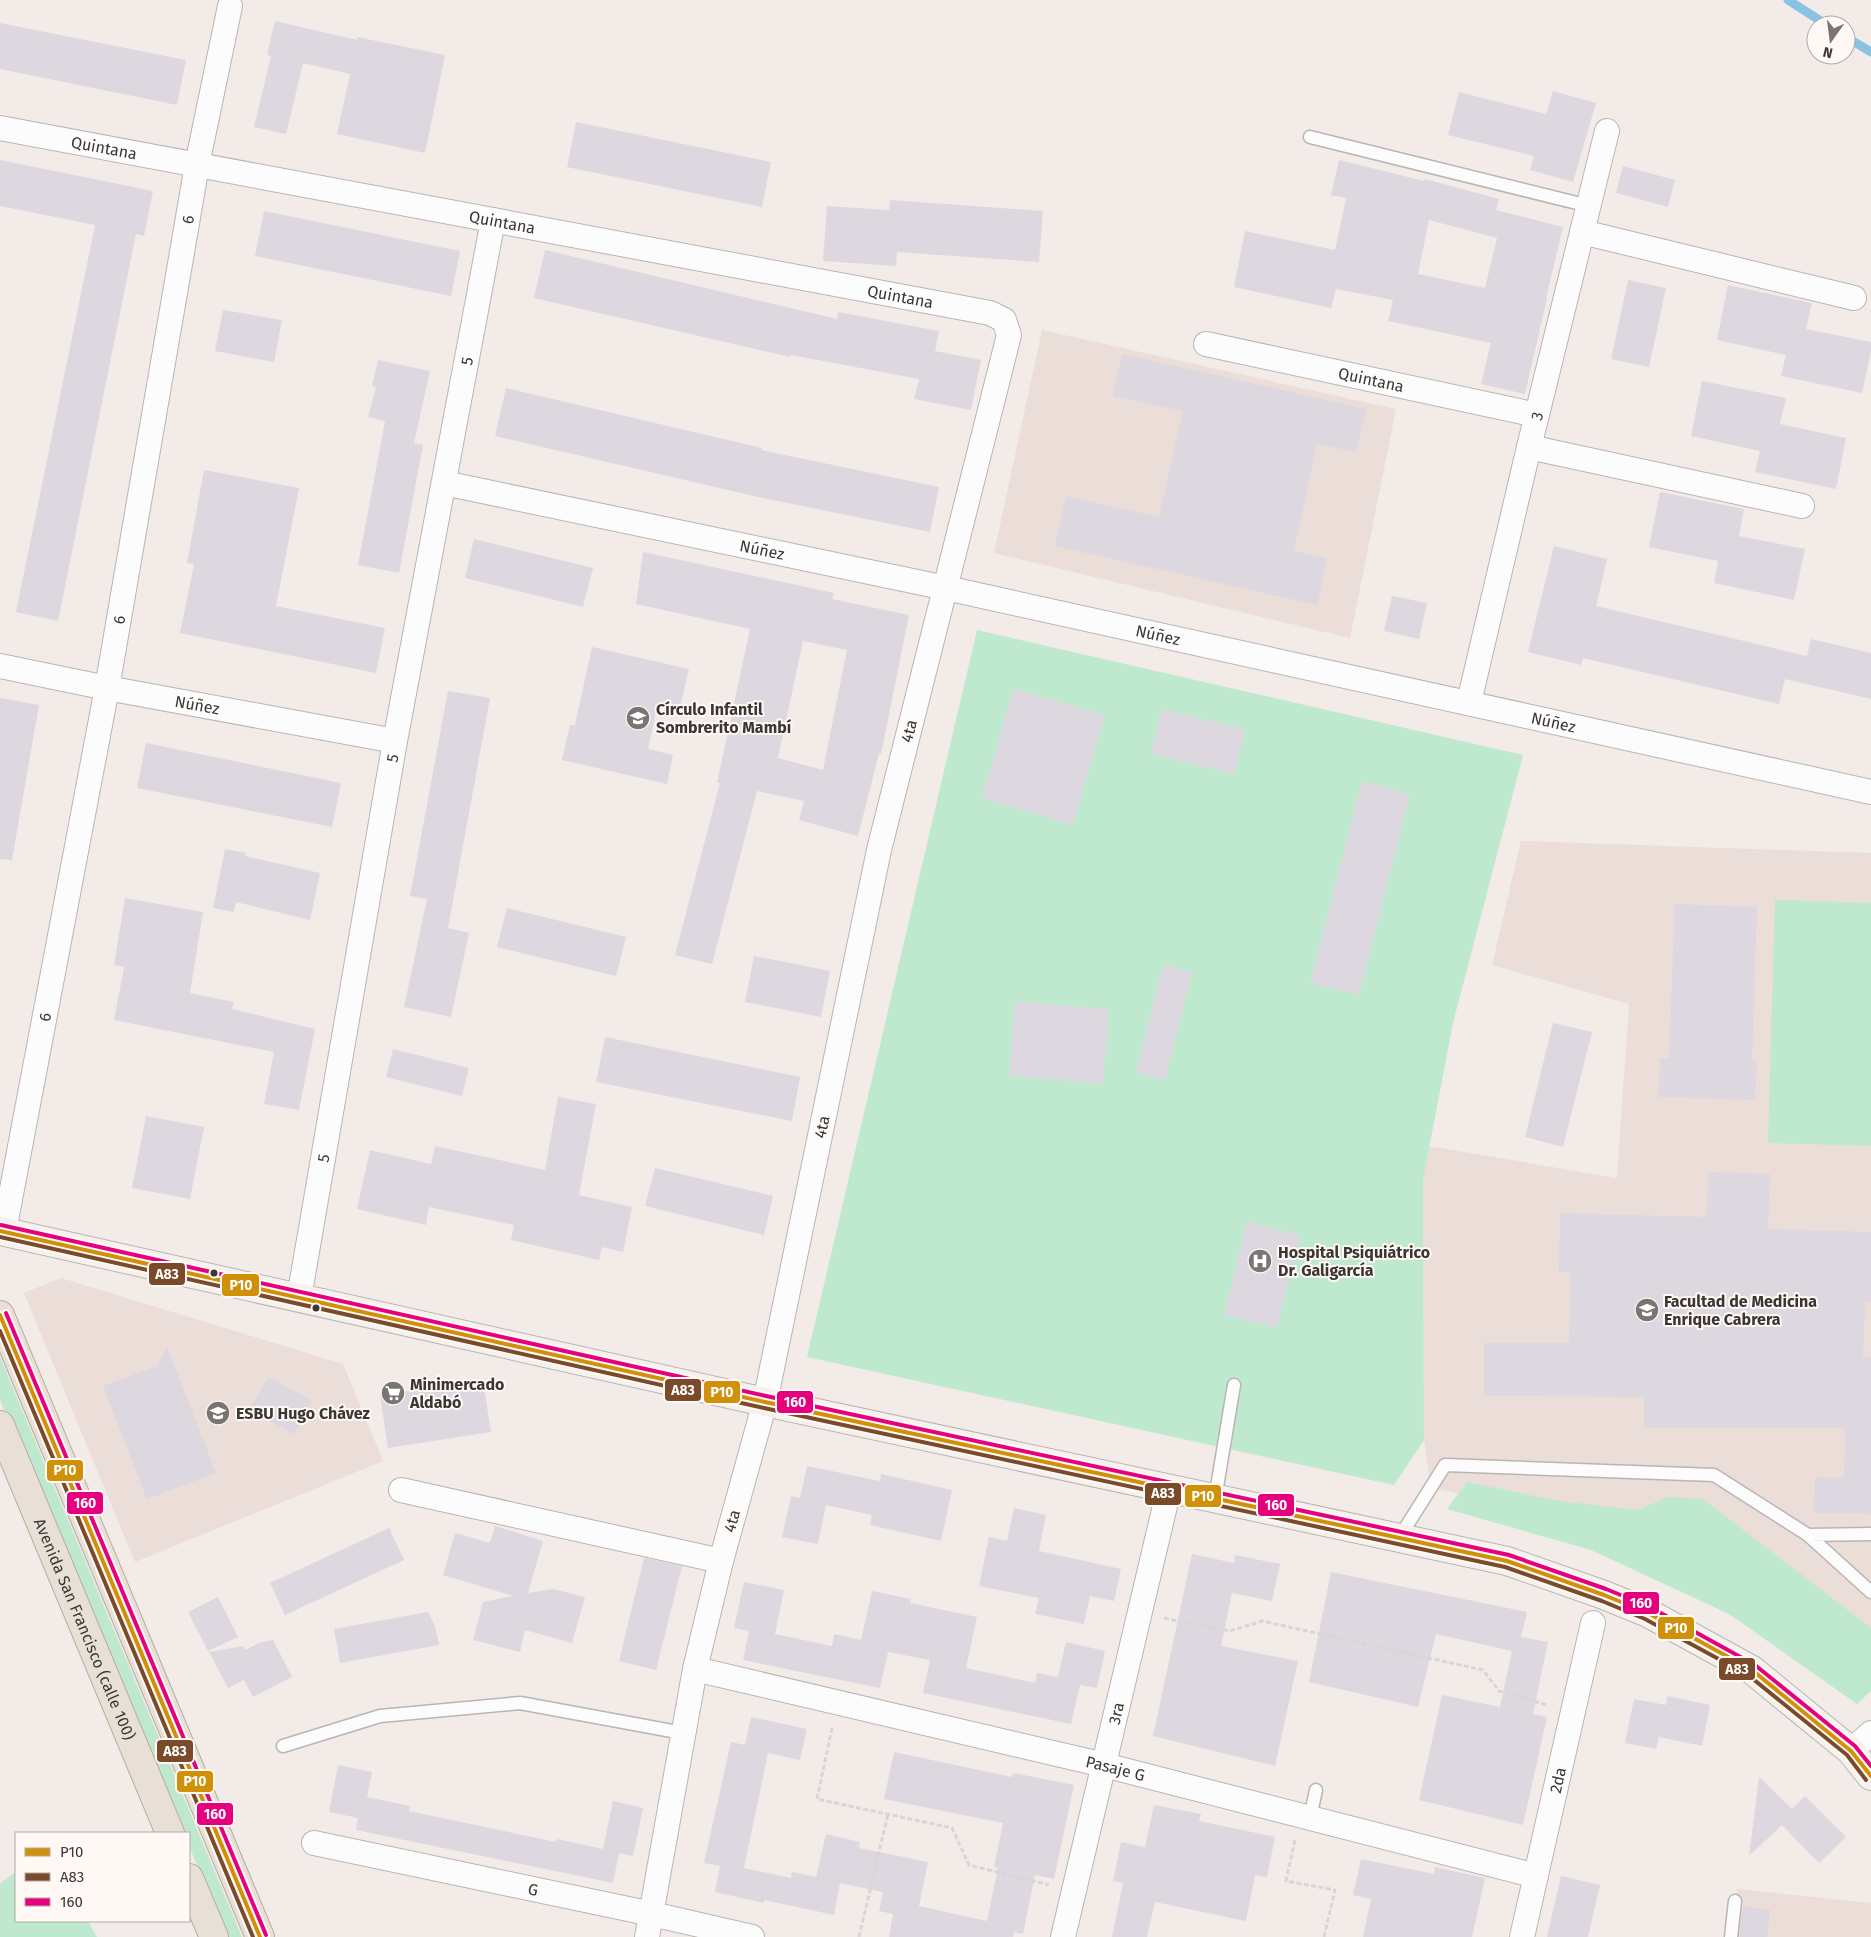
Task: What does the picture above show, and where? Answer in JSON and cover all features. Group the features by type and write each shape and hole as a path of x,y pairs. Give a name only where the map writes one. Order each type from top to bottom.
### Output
{"highway":[{"path":"0,1315 260,1937"},
{"name":"Avenida San Francisco (calle 100)","path":"0,1427 170,1832"},
{"path":"190,1880 214,1937"}],"main road":[{"path":"2,1231 765,1402 1507,1561 1604,1595 1648,1614 1752,1670 1851,1751 1871,1776"}],"street":[{"name":"6","path":"2,1231 106,688 198,165 230,6"},
{"name":"Quintana","path":"0,128 990,313 1004,320"},
{"name":"3","path":"1469,702 1529,447 1607,131"},
{"name":"5","path":"299,1298 395,741 493,220"},
{"path":"1582,232 1854,298"},
{"name":"4ta","path":"647,1937 695,1669 721,1560 765,1402 879,850 1009,335 1004,320"},
{"name":"Quintana","path":"1206,344 1537,415"},
{"path":"1529,447 1802,506"},
{"name":"Núñez","path":"444,483 946,588 1871,792"},
{"name":"Núñez","path":"0,666 106,688 395,741"},
{"name":"3ra","path":"1063,1937 1168,1489"},
{"path":"401,1490 721,1560"},
{"name":"2da","path":"1522,1937 1536,1876 1559,1792 1593,1623"},
{"name":"Pasaje G","path":"695,1669 1104,1765 1536,1876"},
{"path":"1851,1751 1871,1733"},
{"name":"G","path":"314,1843 652,1914 752,1937"}],"lane":[{"path":"1310,137 1589,206"},
{"path":"1215,1499 1234,1385"},
{"path":"1399,1538 1445,1465 1714,1475 1808,1535 1871,1592"},
{"path":"1808,1535 1871,1534"},
{"path":"284,1746 380,1716 520,1703 683,1733"},
{"path":"1305,1816 1316,1790"},
{"path":"1731,1937 1735,1901"}],"path":[{"path":"1139,1613 1230,1631 1262,1621 1483,1670 1499,1691 1550,1706"},
{"path":"837,1703 817,1799 952,1828 969,1865 1074,1891"},
{"path":"859,1937 888,1814"},
{"path":"1305,1816 1286,1881 1335,1890 1324,1937"}],"shaded area":[{"path":"1042,330 1396,409 1350,638 994,553"},
{"name":"Facultad de Medicina Enrique Cabrera","path":"1521,841 1871,853 1871,1653 1720,1544 1431,1488 1424,1440 1423,1180 1429,1146 1617,1178 1629,1004 1492,965"},
{"name":"ESBU Hugo Chávez","path":"61,1278 343,1364 383,1461 135,1562 24,1293"},
{"path":"1737,1889 1871,1903 1871,1937 1732,1937"}],"green space":[{"path":"977,630 1523,755 1453,1023 1423,1180 1424,1440 1394,1485 807,1357"},
{"path":"1775,900 1871,903 1871,1146 1768,1143"},
{"path":"0,1357 242,1937 227,1937 190,1848 190,1832 183,1832 0,1400"},
{"path":"1467,1482 1559,1501 1638,1510 1668,1497 1703,1499 1871,1628 1871,1691 1857,1704 1729,1614 1591,1550 1447,1509"},
{"path":"15,1872 15,1922 89,1922 97,1937 0,1937 0,1884"}],"building":[{"path":"275,21 357,40 357,37 445,55 425,153 337,134 350,74 303,63 286,134 254,127 271,56 267,55"},
{"path":"0,23 186,60 177,105 0,69"},
{"path":"1553,91 1596,103 1573,182 1530,170 1534,156 1448,135 1459,92 1546,114"},
{"path":"576,122 771,162 762,207 567,167"},
{"path":"0,160 153,191 144,236 136,234 58,621 16,612 95,225 0,206"},
{"path":"1339,160 1424,181 1425,179 1499,199 1496,210 1563,227 1525,394 1481,384 1491,343 1388,321 1393,300 1336,289 1331,308 1234,287 1245,231 1335,250 1346,198 1331,195","holes":["1429,220 1497,238 1485,288 1418,274"]},
{"path":"1623,166 1675,180 1668,207 1616,193"},
{"path":"890,200 1043,211 1039,262 897,252 896,266 823,261 827,206 889,210"},
{"path":"264,211 460,251 451,296 255,256"},
{"path":"545,250 837,319 838,312 939,331 935,351 981,360 971,410 914,399 919,379 791,355 790,357 534,298"},
{"path":"1628,280 1666,288 1649,367 1611,359"},
{"path":"1728,285 1812,303 1806,329 1871,342 1871,351 1862,393 1781,376 1786,355 1717,340"},
{"path":"223,310 282,320 274,362 215,351"},
{"path":"1122,354 1366,409 1356,452 1317,444 1294,551 1327,558 1317,605 1055,546 1066,496 1159,517 1183,411 1113,396"},
{"path":"378,360 430,371 414,443 423,445 399,573 358,565 385,421 368,417 376,387 372,386"},
{"path":"1702,381 1786,398 1780,424 1846,438 1836,489 1755,472 1760,451 1691,436"},
{"path":"506,388 762,448 761,450 939,487 930,532 758,497 495,436"},
{"path":"204,470 299,488 276,606 385,628 376,673 180,633 194,564 187,563"},
{"path":"1660,492 1744,509 1739,536 1805,549 1794,600 1714,583 1718,561 1649,547"},
{"path":"474,539 593,568 583,607 465,578"},
{"path":"1554,546 1607,559 1596,606 1807,656 1811,639 1871,653 1871,699 1785,679 1779,704 1583,658 1581,665 1528,652"},
{"path":"643,552 834,593 832,599 909,615 881,754 879,753 858,836 799,820 804,801 757,791 712,964 675,955 720,783 717,783 750,629 636,604","holes":["803,641 847,650 823,770 778,758"]},
{"path":"1392,596 1427,603 1419,639 1384,631"},
{"name":"Círculo Infantil Sombrerito Mambí","path":"592,647 689,669 679,712 657,707 648,749 673,755 667,784 562,760 570,725 575,725"},
{"path":"1013,689 1105,715 1073,825 982,798"},
{"path":"448,691 490,698 448,928 469,933 451,1017 404,1007 427,899 410,896"},
{"path":"0,698 39,705 12,860 0,859"},
{"path":"1161,709 1245,729 1234,774 1151,754"},
{"path":"146,743 341,783 332,827 137,788"},
{"path":"1362,781 1410,794 1359,995 1310,983"},
{"path":"225,849 246,853 245,856 320,873 310,920 236,902 234,912 213,908"},
{"path":"125,898 203,912 190,993 234,1002 232,1009 315,1029 299,1110 264,1104 274,1052 114,1020 124,967 114,965"},
{"path":"1675,904 1757,907 1752,1061 1757,1061 1755,1100 1659,1097 1660,1058 1669,1058"},
{"path":"507,908 626,937 616,976 497,947"},
{"path":"754,956 830,971 821,1017 745,1002"},
{"path":"1163,965 1192,972 1165,1080 1136,1073"},
{"path":"1015,1002 1109,1009 1103,1084 1009,1076"},
{"path":"1553,1023 1592,1032 1563,1147 1525,1137"},
{"path":"605,1037 800,1077 792,1121 596,1082"},
{"path":"393,1049 469,1068 462,1096 386,1077"},
{"path":"558,1097 596,1104 579,1195 632,1207 623,1252 602,1247 599,1260 511,1240 514,1225 429,1207 426,1225 357,1209 370,1150 431,1164 435,1146 545,1170"},
{"path":"146,1116 204,1127 190,1199 132,1188"},
{"path":"655,1168 773,1196 764,1235 645,1206"},
{"path":"1708,1172 1770,1174 1768,1229 1871,1232 1871,1302 1865,1302 1863,1357 1871,1357 1871,1514 1814,1513 1815,1477 1844,1478 1845,1428 1644,1428 1644,1397 1484,1396 1484,1343 1569,1343 1571,1272 1559,1272 1560,1213 1707,1217"},
{"path":"1247,1221 1300,1235 1277,1328 1224,1315"},
{"path":"167,1347 216,1473 147,1499 103,1386 157,1366"},
{"path":"268,1377 312,1400 294,1434 249,1410"},
{"path":"483,1380 491,1432 388,1448 380,1395"},
{"path":"807,1466 880,1481 881,1474 952,1490 941,1541 870,1525 872,1515 826,1505 818,1544 782,1537 791,1496 800,1498"},
{"path":"1014,1508 1046,1515 1039,1551 1121,1569 1114,1601 1090,1596 1084,1624 1035,1614 1039,1598 979,1586 989,1537 1007,1541"},
{"path":"495,1526 543,1541 528,1593 553,1589 585,1597 572,1643 525,1630 520,1652 473,1640 483,1602 513,1596 443,1575 455,1533 490,1543"},
{"path":"389,1528 404,1560 285,1615 270,1583"},
{"path":"1192,1554 1234,1563 1235,1555 1280,1564 1272,1601 1232,1593 1221,1646 1298,1661 1275,1766 1153,1736"},
{"path":"644,1558 682,1566 656,1670 619,1661"},
{"path":"1331,1572 1527,1612 1521,1637 1548,1642 1533,1714 1547,1717 1523,1825 1419,1800 1442,1695 1500,1707 1512,1651 1436,1634 1418,1707 1309,1682"},
{"path":"744,1582 784,1590 775,1634 832,1646 834,1634 861,1640 872,1591 911,1599 910,1603 977,1617 966,1668 1035,1683 1037,1673 1058,1677 1066,1642 1105,1651 1097,1688 1080,1685 1071,1724 923,1693 930,1660 888,1652 880,1688 743,1660 749,1631 734,1628"},
{"path":"218,1597 238,1637 208,1651 188,1612"},
{"path":"428,1612 435,1626 439,1645 340,1663 334,1629"},
{"path":"273,1640 292,1677 253,1697 244,1680 228,1688 209,1652 243,1646 245,1650 259,1643"},
{"path":"1667,1696 1710,1705 1702,1746 1659,1737 1656,1749 1625,1743 1634,1699 1666,1705"},
{"path":"751,1717 807,1729 800,1760 768,1753 744,1868 791,1878 792,1872 816,1877 826,1834 860,1842 859,1848 928,1862 919,1906 987,1921 998,1868 994,1867 1003,1823 884,1799 894,1752 1012,1777 1013,1773 1074,1785 1054,1879 1035,1875 1023,1934 1014,1932 1013,1937 889,1937 893,1914 879,1911 883,1892 840,1883 834,1915 764,1900 764,1903 715,1892 720,1866 704,1863 731,1742 745,1745"},
{"path":"338,1765 372,1772 367,1797 410,1806 409,1811 556,1842 557,1839 603,1849 613,1801 643,1808 633,1856 619,1853 613,1883 356,1830 358,1818 329,1812"},
{"path":"1759,1777 1792,1809 1805,1796 1846,1837 1819,1863 1782,1825 1749,1856"},
{"path":"1154,1805 1201,1814 1199,1821 1275,1837 1267,1877 1255,1875 1246,1921 1155,1902 1147,1937 1112,1937 1123,1883 1113,1881 1121,1842 1145,1847"},
{"path":"1361,1859 1434,1874 1435,1867 1485,1878 1472,1937 1363,1937 1371,1899 1353,1895"},
{"path":"1561,1876 1600,1885 1588,1937 1547,1937"},
{"path":"1743,1906 1770,1910 1767,1937 1739,1937"}],"waterway":[{"path":"1788,0 1811,15"},
{"path":"1856,43 1871,52"}],"transit line":[{"name":"160","path":"1,1225 766,1396 1509,1555 1606,1589 1650,1607 1755,1665 1855,1746 1871,1766"},
{"name":"P10","path":"0,1231 765,1402 1507,1561 1604,1595 1648,1613 1752,1670 1851,1751 1871,1776"},
{"name":"A83","path":"0,1237 764,1408 1505,1567 1602,1601 1645,1619 1748,1675 1847,1755 1866,1780"},
{"name":"160","path":"6,1313 266,1935"},
{"name":"P10","path":"0,1315 260,1937"},
{"name":"A83","path":"0,1331 253,1937"}],"place":[{"name":"Círculo Infantil Sombrerito Mambí","path":"638,718"},
{"name":"Hospital Psiquiátrico Dr. Galigarcía","path":"1260,1261"},
{"name":"Facultad de Medicina Enrique Cabrera","path":"1647,1310"},
{"name":"Minimercado Aldabó","path":"393,1393"},
{"name":"ESBU Hugo Chávez","path":"218,1413"}]}
